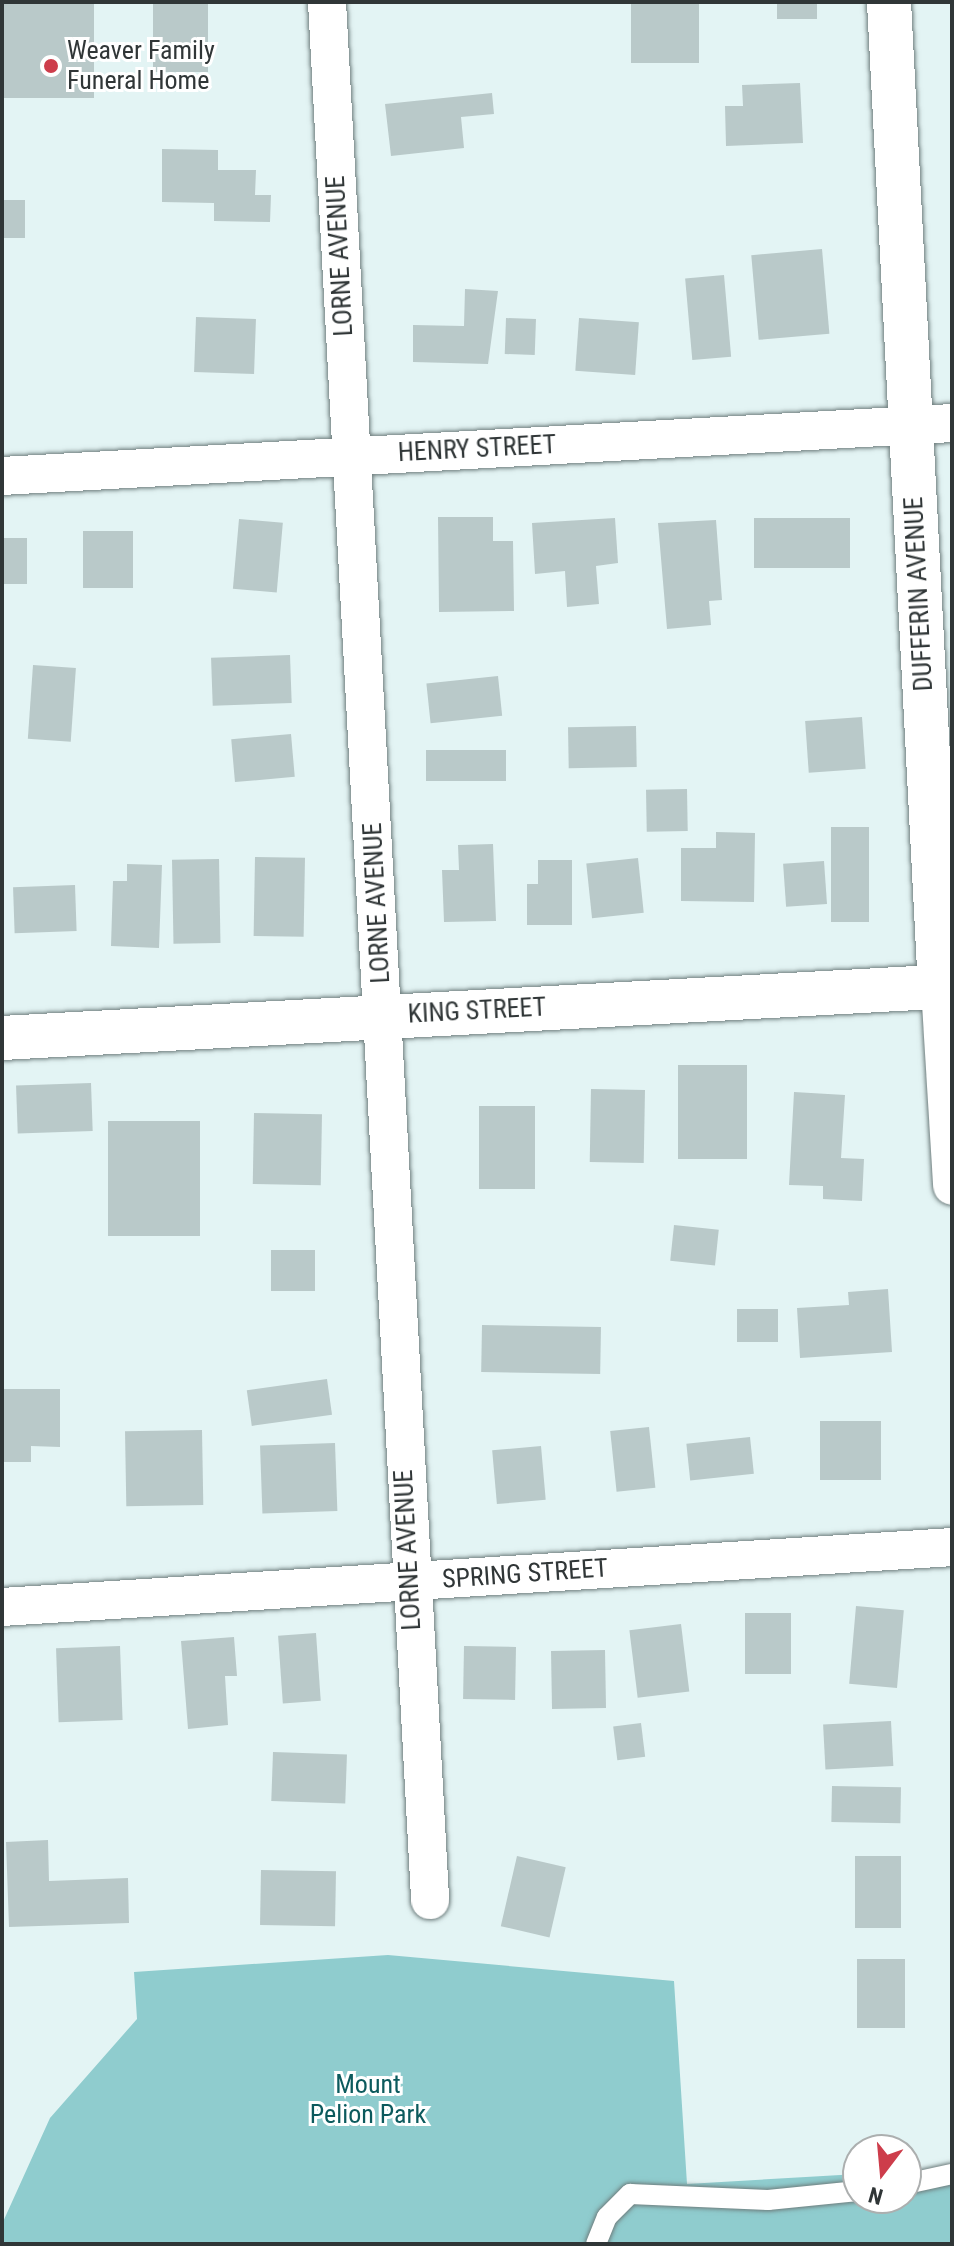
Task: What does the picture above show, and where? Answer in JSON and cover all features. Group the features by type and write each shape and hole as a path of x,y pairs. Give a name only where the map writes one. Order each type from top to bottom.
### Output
{"street":[{"name":"LORNE AVENUE","path":"327,2 350,456 384,1016 409,1582 430,1900"},
{"name":"DUFFERIN AVENUE","path":"889,2 931,424 952,1186"},
{"name":"HENRY STREET","path":"2,476 931,424"},
{"name":"KING STREET","path":"2,1038 946,986"},
{"name":"SPRING STREET","path":"2,1607 952,1547"}],"lane":[{"path":"922,2181 952,2174"},
{"path":"596,2244 607,2217 630,2194 768,2200 842,2193"}],"green space":[{"name":"Mount Pelion Park","path":"388,1955 674,1981 687,2184 842,2175 842,2214 922,2214 922,2170 952,2168 952,2244 2,2244 2,2224 50,2118 137,2019 134,1972"}],"building":[{"name":"Weaver Family Funeral Home","path":"2,2 94,2 94,98 2,98"},
{"path":"153,2 208,2 208,72 153,72"},
{"path":"631,2 699,2 699,63 631,63"},
{"path":"777,2 817,2 817,19 777,19"},
{"path":"800,83 803,143 726,146 725,106 743,106 742,85"},
{"path":"492,93 494,114 461,117 464,148 391,156 385,104"},
{"path":"162,149 218,150 218,170 256,170 255,195 271,195 270,222 214,221 214,203 162,202"},
{"path":"2,200 25,200 25,238 2,238"},
{"path":"822,249 829,334 759,340 751,255"},
{"path":"724,275 731,357 692,360 685,278"},
{"path":"465,289 498,291 488,364 413,362 413,325 464,326"},
{"path":"196,317 256,319 254,374 194,372"},
{"path":"506,318 536,319 535,355 505,354"},
{"path":"579,318 639,322 635,375 575,371"},
{"path":"438,517 493,517 493,541 513,541 514,611 439,612"},
{"path":"615,518 618,563 596,566 599,604 567,607 565,571 535,574 532,523"},
{"path":"754,518 850,518 850,568 754,568"},
{"path":"239,519 283,523 277,593 233,589"},
{"path":"716,520 722,600 709,601 711,625 667,629 658,523"},
{"path":"83,531 133,531 133,588 83,588"},
{"path":"2,538 27,538 27,584 2,584"},
{"path":"290,655 292,703 213,706 211,658"},
{"path":"33,665 76,668 71,742 28,739"},
{"path":"498,676 502,716 431,723 426,684"},
{"path":"862,717 866,769 809,773 805,721"},
{"path":"636,726 637,767 569,768 568,727"},
{"path":"291,734 295,777 235,782 231,739"},
{"path":"426,750 506,750 506,781 426,781"},
{"path":"687,789 688,831 647,832 646,790"},
{"path":"831,827 869,827 869,922 831,922"},
{"path":"716,832 755,833 754,902 681,901 681,848 716,848"},
{"path":"493,844 496,921 444,922 442,870 459,870 458,845"},
{"path":"255,857 305,858 304,937 254,936"},
{"path":"638,858 644,913 592,918 586,863"},
{"path":"219,859 220,943 173,944 172,860"},
{"path":"538,860 572,860 572,925 527,925 527,884 538,884"},
{"path":"824,861 827,904 786,907 783,864"},
{"path":"127,864 162,865 159,948 111,946 113,881 127,881"},
{"path":"75,885 77,931 15,933 13,887"},
{"path":"678,1065 747,1065 747,1159 678,1159"},
{"path":"91,1083 93,1131 18,1134 16,1086"},
{"path":"591,1089 645,1090 644,1163 590,1162"},
{"path":"794,1092 845,1095 841,1158 864,1159 862,1201 823,1199 823,1186 789,1185"},
{"path":"479,1106 535,1106 535,1189 479,1189"},
{"path":"254,1113 322,1114 321,1185 253,1184"},
{"path":"108,1121 200,1121 200,1236 108,1236"},
{"path":"674,1225 719,1230 715,1266 670,1261"},
{"path":"271,1250 315,1250 315,1291 271,1291"},
{"path":"888,1289 892,1352 800,1358 797,1308 849,1305 848,1292"},
{"path":"737,1309 778,1309 778,1342 737,1342"},
{"path":"482,1325 601,1327 600,1374 481,1372"},
{"path":"327,1379 332,1415 252,1426 247,1390"},
{"path":"2,1389 60,1389 60,1447 31,1446 31,1462 2,1462"},
{"path":"820,1421 881,1421 881,1480 820,1480"},
{"path":"649,1427 655,1488 617,1492 610,1431"},
{"path":"202,1430 203,1505 126,1506 125,1431"},
{"path":"750,1437 754,1474 690,1480 686,1444"},
{"path":"335,1443 337,1511 262,1514 260,1446"},
{"path":"541,1446 546,1500 497,1504 492,1450"},
{"path":"856,1606 904,1610 897,1688 849,1684"},
{"path":"745,1613 791,1613 791,1674 745,1674"},
{"path":"681,1624 689,1691 638,1698 629,1630"},
{"path":"316,1633 321,1701 283,1703 278,1636"},
{"path":"234,1637 237,1676 225,1676 228,1725 188,1729 181,1641"},
{"path":"120,1646 123,1720 59,1722 56,1648"},
{"path":"464,1646 516,1647 515,1700 463,1699"},
{"path":"605,1650 606,1708 552,1709 551,1651"},
{"path":"891,1721 893,1766 825,1769 823,1725"},
{"path":"641,1723 645,1757 617,1760 613,1726"},
{"path":"273,1752 347,1755 345,1804 271,1801"},
{"path":"832,1786 901,1787 900,1823 831,1822"},
{"path":"48,1840 49,1881 128,1878 129,1923 9,1927 6,1842"},
{"path":"517,1856 566,1867 550,1937 501,1926"},
{"path":"855,1856 901,1856 901,1928 855,1928"},
{"path":"261,1870 336,1871 335,1926 260,1925"},
{"path":"857,1959 905,1959 905,2028 857,2028"}],"place":[{"name":"Weaver Family Funeral Home","path":"51,66"}]}
